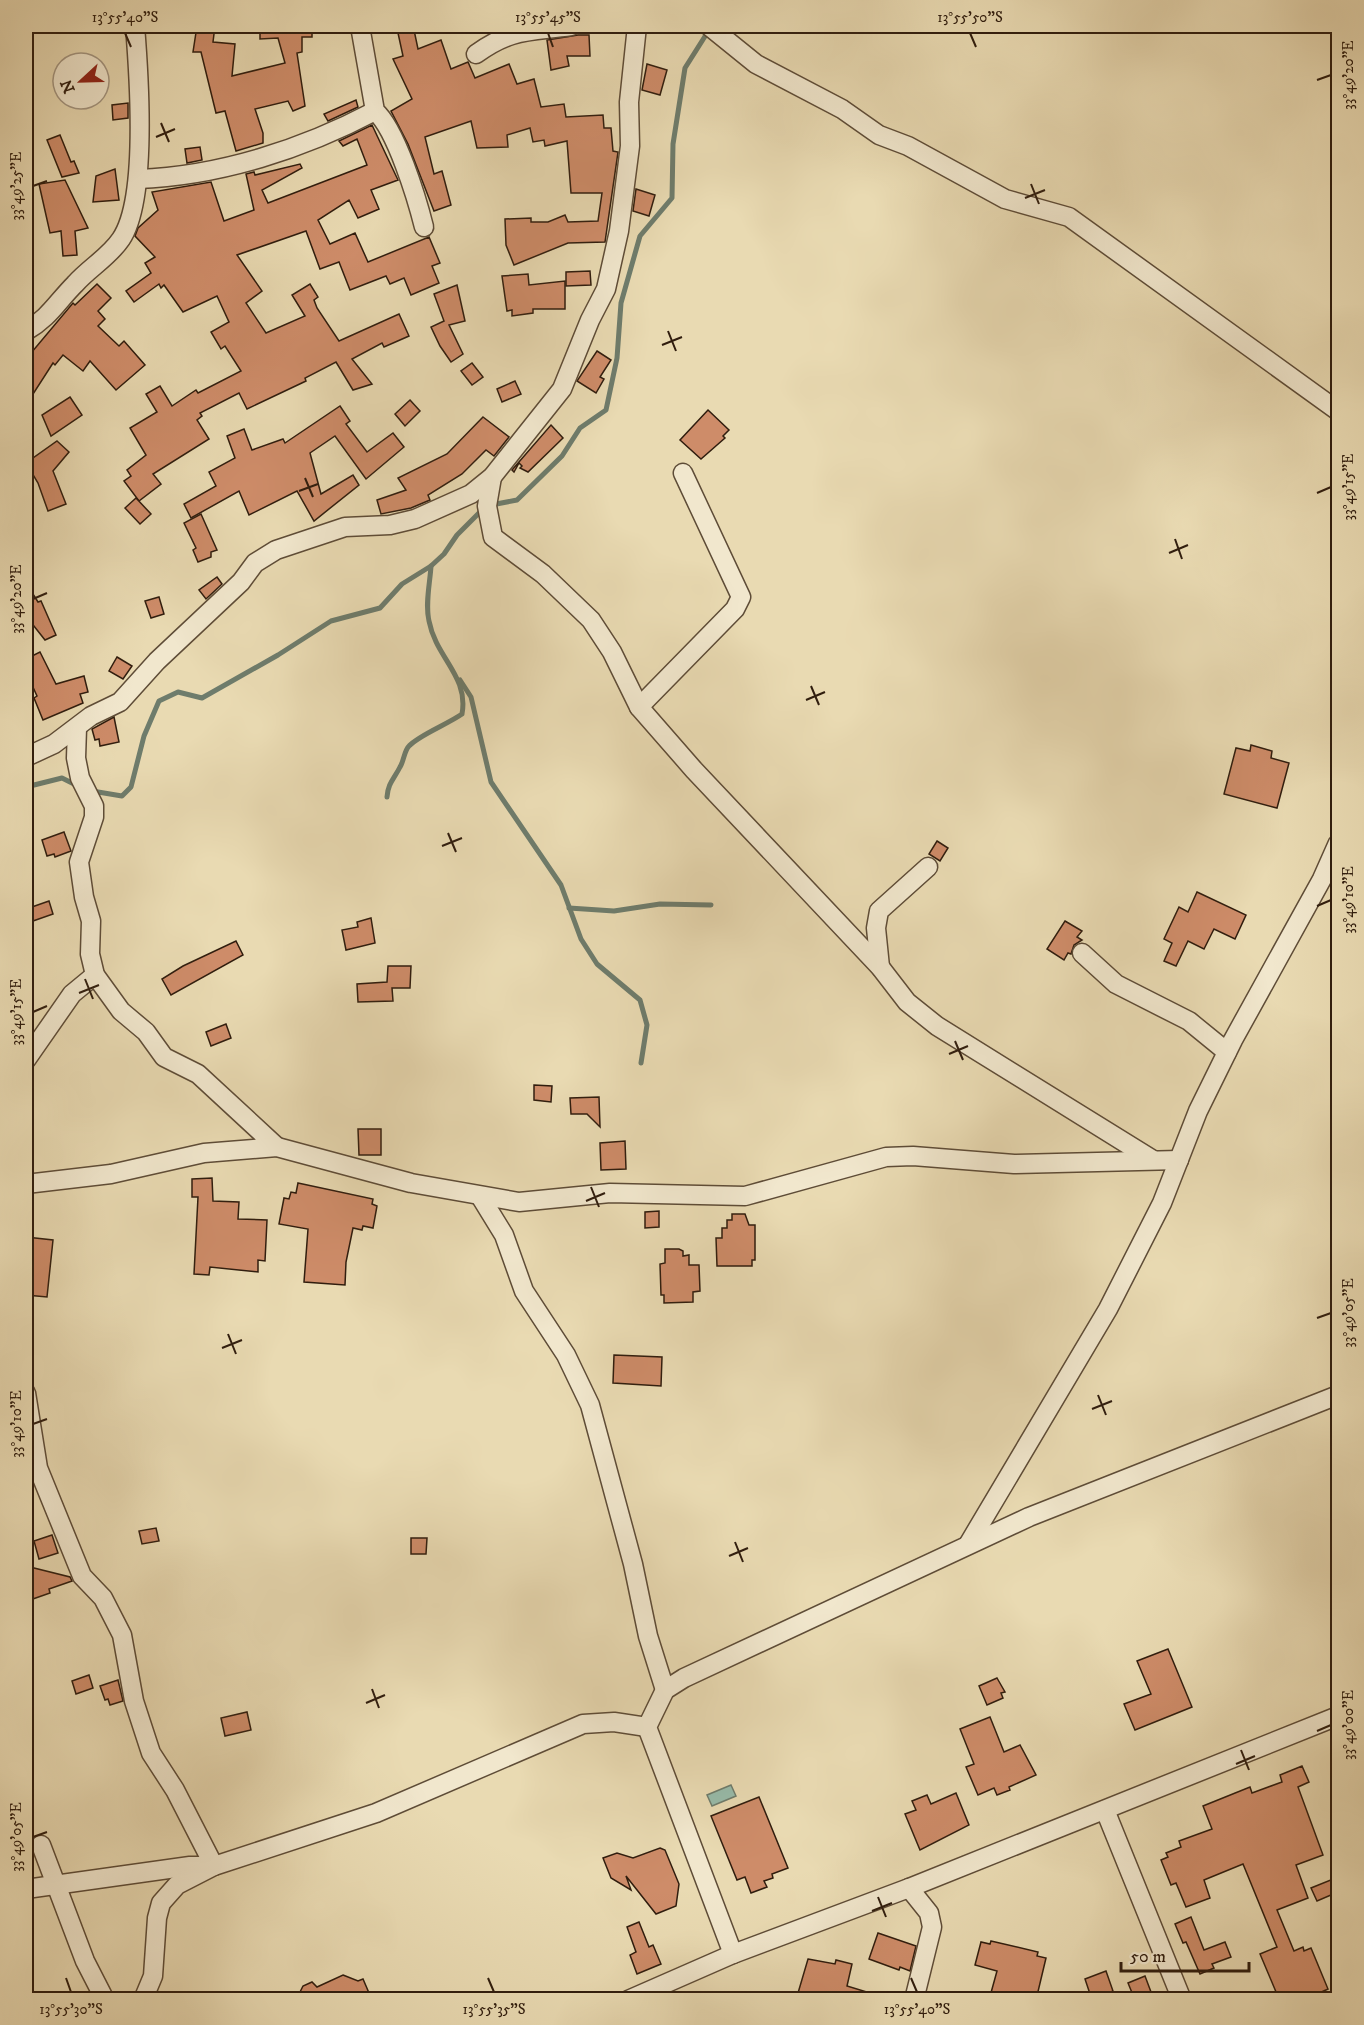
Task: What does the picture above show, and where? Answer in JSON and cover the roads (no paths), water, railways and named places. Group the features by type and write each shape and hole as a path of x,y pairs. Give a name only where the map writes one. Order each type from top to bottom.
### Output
{"street":[{"path":"26,331 50,313 74,284 102,261 122,238 138,179 139,85 135,26"},
{"path":"360,26 375,111 382,117 404,166 416,195 424,227"},
{"path":"476,54 491,43 522,30 571,26"},
{"path":"26,757 54,744 91,716 120,702 157,662 241,582 255,563 276,550 345,527 390,525 415,519 471,494 492,477 562,389 590,320 606,289 619,231 630,146 629,102 637,26"},
{"path":"709,26 756,64 842,109 879,135 908,146 1005,199 1069,217 1338,411"},
{"path":"138,179 187,175 221,169 344,128 375,111"},
{"path":"639,707 735,609 741,597 683,473"},
{"path":"492,477 487,507 493,537 543,574 591,620 612,652 639,707 694,770 880,967 907,1002 938,1026 1153,1160"},
{"path":"77,728 75,740 78,768 94,806 94,817 79,862 84,897 91,921 90,954 95,975 121,1011 146,1032 164,1057 198,1074 277,1147"},
{"path":"969,1544 1105,1316 1162,1203 1198,1111 1227,1052 1322,879 1338,843"},
{"path":"880,967 876,928 879,912 928,867"},
{"path":"1082,953 1116,984 1189,1021 1227,1052"},
{"path":"26,1060 72,994 95,975"},
{"path":"26,1184 111,1174 204,1153 277,1147 411,1183 519,1202 610,1193 744,1196 886,1157 913,1156 1014,1164 1179,1160"},
{"path":"480,1196 504,1236 524,1291 566,1356 590,1405 633,1564 648,1636 664,1690"},
{"path":"26,1393 33,1479 82,1576 103,1598 122,1635 134,1701 151,1753 175,1790 214,1866"},
{"path":"734,1954 647,1727 664,1690 684,1678 969,1544 1147,1470 1338,1395"},
{"path":"628,2000 734,1954 909,1888 1338,1716"},
{"path":"143,2000 153,1976 160,1903 177,1885 214,1866 376,1813 583,1724 614,1722 647,1727"},
{"path":"1105,1810 1182,2000"},
{"path":"42,1845 85,1961 105,2000"},
{"path":"26,1889 190,1866 214,1866"},
{"path":"909,1888 929,1914 932,1927 914,2000"}],"waterway":[{"path":"491,505 517,500 562,456 580,428 606,410 617,358 621,303 640,236 672,198 673,144 685,68 709,30"},
{"path":"92,791 122,796 131,787 144,736 159,701 178,692 202,698 278,655 331,621 380,608 402,584 431,566 444,554 457,535 483,509"},
{"path":"387,797 390,785 409,746 462,714 461,689 438,646 429,621 431,566"},
{"path":"460,680 471,697 491,782 561,885 581,939 597,964 640,1000 647,1025 641,1063"},
{"path":"26,787 62,778 78,786"},
{"path":"569,908 614,911 660,904 711,905"}]}
